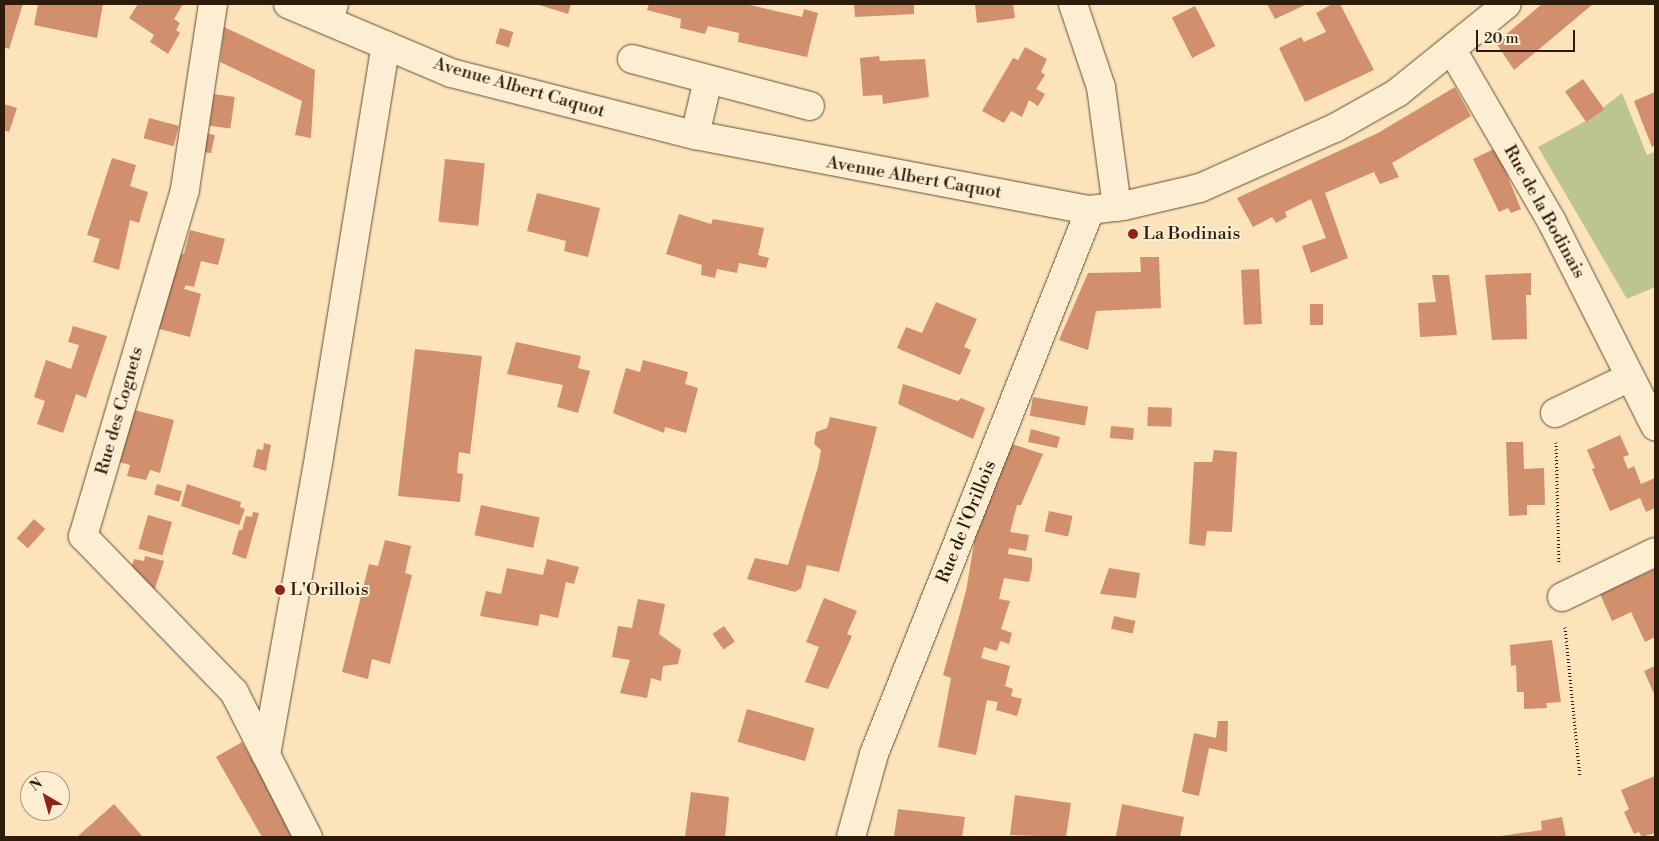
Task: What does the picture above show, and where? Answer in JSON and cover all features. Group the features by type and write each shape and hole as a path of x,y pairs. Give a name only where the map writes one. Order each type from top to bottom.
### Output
{"street":[{"name":"Rue des Cognets","path":"213,4 185,190 83,536 234,692 308,837"},
{"name":"Avenue Albert Caquot","path":"288,4 332,12 386,45 451,72 695,135 1090,210 1117,207 1200,188 1335,128 1397,94 1507,4"},
{"path":"1073,4 1102,87 1117,207"},
{"path":"266,755 318,466 386,45"},
{"name":"Rue de la Bodinais","path":"1452,50 1552,222 1655,426"},
{"path":"632,59 810,106"},
{"path":"695,135 708,80"},
{"name":"Rue de l'Orillois","path":"851,837 874,754 1090,210"},
{"path":"1556,413 1630,377"},
{"path":"1562,597 1655,552"}],"path":[{"path":"1556,413 1556,540 1580,776"}],"green space":[{"path":"1622,93 1647,155 1655,152 1655,287 1627,299 1538,147 1586,121"}],"building":[{"path":"4,4 23,4 9,49 4,47"},
{"path":"38,4 103,4 97,38 34,25"},
{"path":"138,4 183,4 174,19 180,23 176,30 180,33 168,54 150,42 154,35 129,18"},
{"path":"536,4 571,4 568,14"},
{"path":"649,4 746,4 802,17 804,9 818,13 807,57 738,42 739,33 708,26 705,34 680,28 681,19 647,10"},
{"path":"854,4 914,4 914,14 855,17"},
{"path":"975,4 1013,4 1015,18 977,23"},
{"path":"1267,4 1307,4 1275,19"},
{"path":"1332,4 1340,4 1374,70 1305,102 1279,48 1301,37 1304,42 1326,32 1316,13"},
{"path":"1542,4 1593,4 1514,70 1496,43"},
{"path":"1195,6 1215,46 1192,58 1172,18"},
{"path":"224,27 315,70 311,138 295,135 302,101 220,62"},
{"path":"500,28 513,32 509,47 495,43"},
{"path":"1025,47 1047,59 1041,72 1045,75 1036,89 1045,94 1038,106 1029,100 1022,117 1011,111 1004,123 982,111 1013,58 1018,60"},
{"path":"879,56 880,61 925,59 929,97 883,104 882,95 863,96 860,58"},
{"path":"1583,79 1604,109 1586,122 1565,92"},
{"path":"1455,87 1471,116 1392,163 1399,177 1380,184 1374,172 1325,193 1348,258 1311,273 1302,246 1326,238 1311,199 1285,212 1287,217 1276,223 1272,217 1253,227 1237,198 1378,133"},
{"path":"1655,92 1655,145 1652,147 1634,101"},
{"path":"214,94 235,97 230,129 210,126"},
{"path":"4,104 17,108 9,132 4,130"},
{"path":"149,118 179,126 174,146 144,138"},
{"path":"205,133 215,135 211,153 202,152"},
{"path":"1496,148 1521,209 1511,213 1508,208 1499,212 1473,159"},
{"path":"112,158 136,165 130,186 148,192 139,223 130,220 119,270 93,262 100,239 87,235"},
{"path":"445,159 485,163 478,226 438,222"},
{"path":"537,193 600,208 588,257 564,251 566,241 527,231"},
{"path":"679,214 711,224 713,219 764,228 758,255 769,258 766,268 739,263 737,273 717,269 715,278 701,275 702,265 666,254"},
{"path":"190,230 225,239 218,265 201,261 194,287 186,285 184,289 201,294 190,337 156,328 177,253 184,254"},
{"path":"1140,257 1159,257 1161,308 1096,311 1088,350 1059,340 1088,273 1141,272"},
{"path":"1259,269 1262,324 1244,325 1241,270"},
{"path":"1531,273 1531,295 1526,295 1527,339 1492,340 1485,275"},
{"path":"1432,275 1449,275 1457,335 1420,337 1418,303 1436,302"},
{"path":"936,302 977,319 964,347 971,350 960,375 897,348 906,327 922,333"},
{"path":"1310,304 1323,304 1323,325 1310,325"},
{"path":"73,326 107,336 86,398 76,394 63,433 37,424 45,401 34,397 46,360 71,369 79,345 68,342"},
{"path":"516,342 581,356 578,368 590,371 578,413 557,407 563,385 507,374"},
{"path":"415,349 482,356 470,454 459,452 457,473 463,474 460,502 398,496"},
{"path":"643,360 688,372 685,384 698,388 686,433 665,427 664,433 613,413 626,368 640,372"},
{"path":"903,384 958,401 961,398 985,408 973,439 898,404"},
{"path":"1033,397 1088,407 1085,425 1030,416"},
{"path":"1148,407 1172,408 1171,427 1147,426"},
{"path":"130,409 174,420 160,473 150,470 146,480 127,476 130,465 115,461"},
{"path":"830,417 877,427 839,572 807,565 801,588 795,592 747,579 755,558 788,565 818,467 821,450 814,444 816,432 827,428"},
{"path":"1111,426 1134,428 1133,440 1110,438"},
{"path":"1031,429 1060,437 1057,448 1028,442"},
{"path":"1620,435 1629,455 1623,457 1628,469 1634,466 1641,484 1655,478 1655,508 1646,512 1640,498 1610,511 1592,469 1595,468 1587,450"},
{"path":"1506,442 1523,442 1524,469 1544,468 1545,505 1527,505 1527,515 1509,516"},
{"path":"264,443 271,445 266,471 253,467 257,449 263,450"},
{"path":"1012,444 1043,454 1021,505 1017,505 1010,532 1029,535 1026,551 1009,548 1008,554 1032,558 1032,569 1029,582 1004,578 999,599 1010,601 1001,629 1012,633 1009,644 1000,641 997,651 984,647 981,658 1010,666 1005,686 1013,689 1011,696 1022,699 1017,716 996,710 998,702 987,700 976,755 938,747 951,678 943,675 966,591 977,526"},
{"path":"1214,450 1237,452 1232,532 1207,531 1205,546 1189,544 1194,462 1212,462"},
{"path":"157,484 182,491 179,502 154,495"},
{"path":"187,484 241,502 240,507 245,509 239,525 181,506"},
{"path":"481,505 540,517 533,548 475,535"},
{"path":"1049,511 1072,516 1068,537 1045,532"},
{"path":"253,512 259,513 246,559 232,554 239,530 242,530 246,516 252,517"},
{"path":"148,515 172,522 162,556 138,549"},
{"path":"34,519 45,529 28,548 17,538"},
{"path":"385,540 411,546 405,573 412,575 390,664 372,659 368,679 342,672 369,564 378,566"},
{"path":"145,556 164,561 153,594 130,572 134,559 144,561"},
{"path":"547,559 579,567 574,584 566,582 558,618 540,614 538,626 480,616 486,591 501,594 507,568 543,575"},
{"path":"1109,568 1140,573 1136,598 1100,594"},
{"path":"1655,569 1655,637 1645,642 1631,612 1612,621 1600,594"},
{"path":"824,598 857,611 847,634 852,636 828,689 805,682 819,647 806,642"},
{"path":"638,599 665,604 659,634 681,650 678,664 663,666 661,681 651,678 647,698 620,693 630,660 612,657 618,626 632,628"},
{"path":"1114,616 1135,621 1133,634 1111,629"},
{"path":"724,626 735,642 723,650 713,634"},
{"path":"1552,640 1561,702 1546,703 1547,708 1524,709 1524,692 1517,692 1516,665 1511,666 1510,645"},
{"path":"1655,666 1655,696 1644,671"},
{"path":"747,709 814,728 805,761 738,742"},
{"path":"1218,721 1228,721 1227,752 1209,748 1199,796 1182,792 1194,733 1216,738"},
{"path":"242,742 296,837 262,837 216,757"},
{"path":"1655,776 1655,833 1642,837 1639,832 1634,834 1624,812 1629,809 1621,790"},
{"path":"691,792 729,797 725,837 685,837"},
{"path":"1015,795 1071,803 1066,837 1010,835"},
{"path":"114,804 143,837 76,837 78,836"},
{"path":"1122,804 1184,817 1180,837 1116,836"},
{"path":"898,809 965,817 962,837 894,837"},
{"path":"1562,817 1566,837 1494,837 1542,830 1541,821"}],"place":[{"name":"La Bodinais","path":"1133,234"},
{"name":"L'Orillois","path":"280,590"}]}
